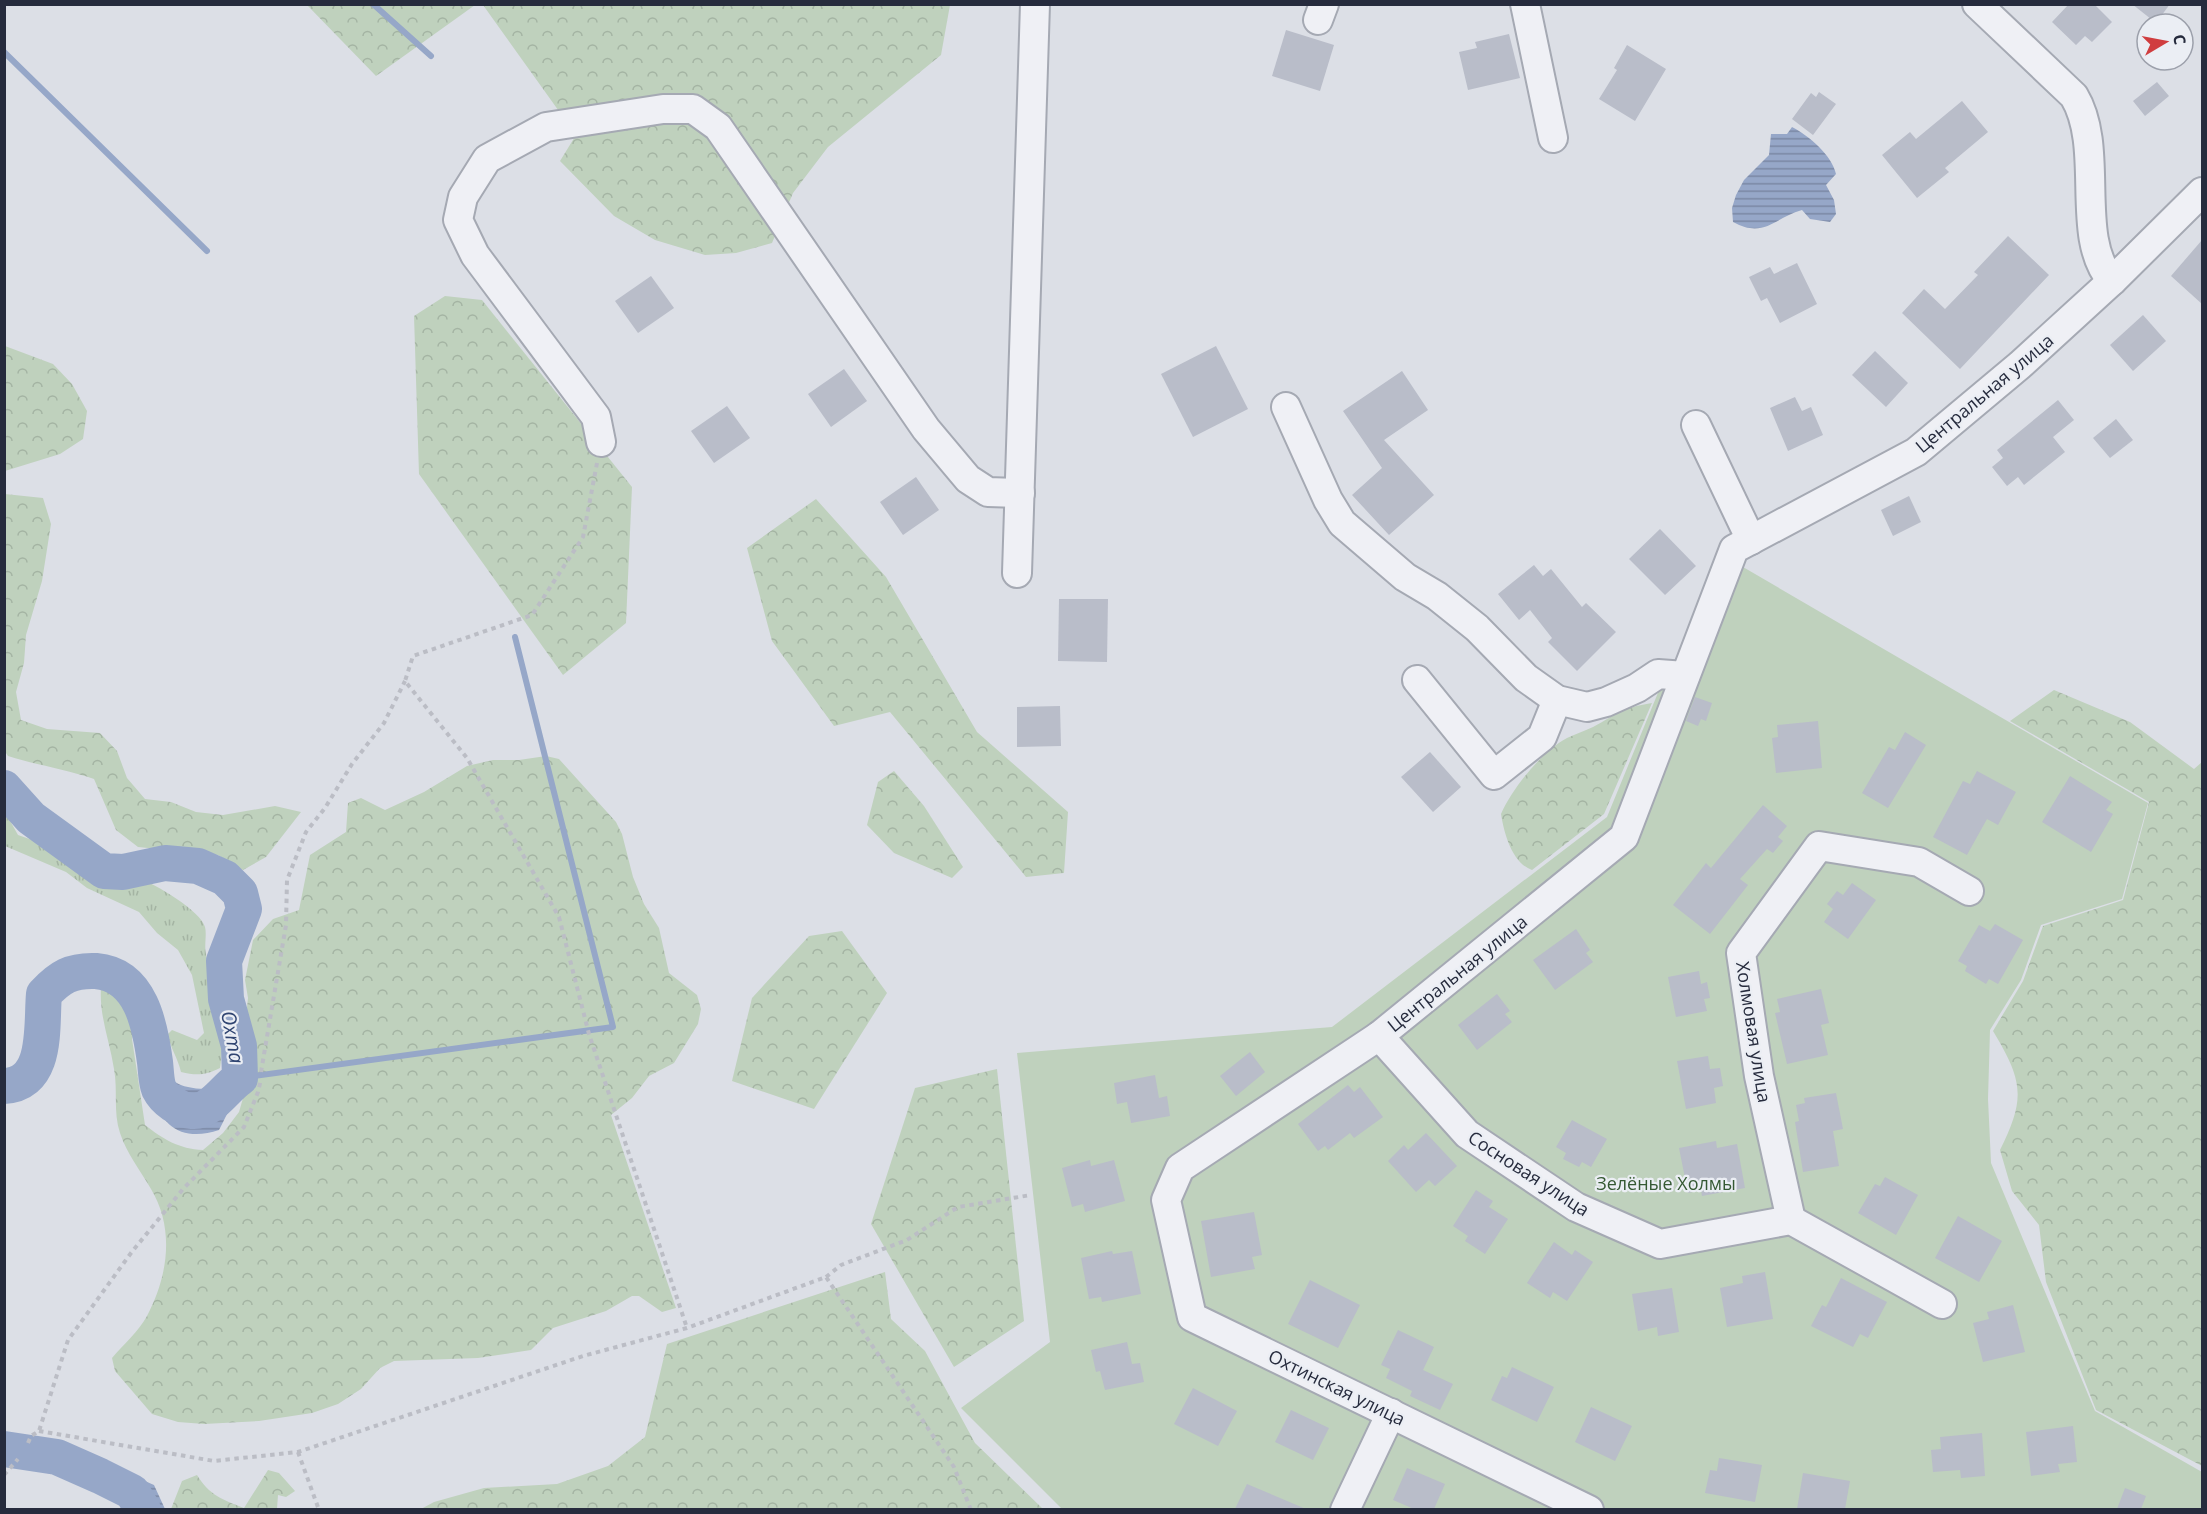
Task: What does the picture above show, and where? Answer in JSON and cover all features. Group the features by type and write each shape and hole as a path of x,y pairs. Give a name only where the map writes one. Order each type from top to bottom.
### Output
{"street":[{"path":"1017,573 1035,4"},
{"path":"1525,4 1553,138"},
{"path":"1977,4 2074,96 2083,112 2088,133 2098,259 2104,272 2112,281"},
{"path":"601,442 596,417 475,255 458,220 464,197 487,159 546,127 663,109 693,109 718,127 926,429 961,470 987,492 1020,493"},
{"name":"Центральная улица","path":"1166,1200 1180,1168 1379,1036 1624,837 1682,683 1742,544 1916,452 2020,365 2112,281 2202,192"},
{"path":"1286,407 1328,500 1342,523 1406,577 1437,596 1477,628 1526,678 1557,700 1587,706 1606,702 1637,688 1658,674 1682,683"},
{"path":"1696,425 1742,544"},
{"path":"1417,680 1494,775 1542,737 1557,700"},
{"name":"Холмовая улица","path":"1791,1220 1759,1076 1741,954 1819,846 1919,862 1969,891"},
{"name":"Сосновая улица","path":"1379,1036 1467,1134 1576,1207 1660,1245 1791,1220"},
{"name":"Охтинская улица","path":"1166,1200 1192,1317 1589,1509"},
{"path":"1791,1220 1942,1304"},
{"path":"1345,1509 1391,1413"}],"path":[{"path":"261,1072 286,925 287,880 306,832 325,808 352,764 384,723 405,681 413,656 532,615 583,537 601,442"},
{"path":"405,681 466,758 559,917 589,1034 687,1328"},
{"path":"28,1443 31,1436 39,1431 68,1340 131,1253 183,1189 244,1127 261,1079"},
{"path":"39,1431 214,1461 298,1452 468,1397 583,1356 687,1328 826,1277 841,1265 907,1240 958,1208 1031,1195"},
{"path":"826,1277 954,1467 970,1509"},
{"path":"298,1452 320,1509"},
{"path":"4,1475 18,1459"}],"green space":[{"path":"307,5 475,5 376,76"},
{"path":"483,5 950,5 941,55 828,147 793,193 772,243 736,253 705,255 655,240 614,216 560,161 576,135"},
{"path":"445,296 482,300 632,487 626,623 563,675 419,474 414,316"},
{"path":"5,346 53,364 72,384 87,411 83,439 60,454 5,471"},
{"path":"5,494 43,498 51,524 42,581 26,635 24,663 16,692 21,720 47,729 100,733 117,751 127,778 145,799 171,802 196,812 223,815 275,806 301,812 266,857 243,870 218,855 138,847 116,830 94,779 8,756 4,750"},
{"path":"816,499 886,577 977,732 1068,812 1064,873 1026,877 890,712 834,726 772,641 747,548"},
{"name":"Зелёные Холмы","path":"1743,567 2148,803 2122,899 2041,925 2021,980 1990,1030 1988,1099 1991,1163 2095,1411 2202,1472 2202,1509 1062,1509 961,1408 1050,1342 1017,1053 1332,1027 1607,817 1662,683 1694,694"},
{"path":"2054,690 2130,722 2194,769 2202,762 2202,1466 2096,1410 2046,1282 2039,1225 2012,1191 2000,1150 2014,1116 2017,1090 2010,1063 1993,1031 2023,981 2043,926 2123,900 2149,802 2010,721"},
{"path":"1652,703 1604,814 1532,870 1525,866 1510,846 1501,814 1520,782 1538,761 1567,738 1627,709"},
{"path":"546,756 559,759 616,822 622,834 633,877 644,904 659,928 669,973 697,995 701,1009 698,1024 674,1063 649,1076 632,1098 611,1115 676,1308 662,1312 639,1296 632,1296 606,1311 553,1328 531,1350 478,1358 394,1361 380,1368 361,1389 338,1404 312,1413 259,1421 204,1424 178,1422 152,1414 115,1371 112,1358 140,1327 154,1301 164,1269 166,1236 159,1204 126,1148 120,1133 116,1109 115,1077 103,1019 101,988 112,980 129,1000 135,1014 135,1030 132,1039 145,1125 172,1142 186,1148 203,1150 223,1133 239,1112 250,1074 244,1035 248,998 245,980 253,940 273,919 299,910 310,855 346,832 348,803 361,798 385,810 424,792 467,766 493,760 519,760"},
{"path":"894,771 924,806 963,867 952,878 894,853 867,825 878,782"},
{"path":"4,810 18,835 44,844 113,879 132,876 146,881 187,906 202,921 206,930 205,951 220,1025 222,1053 220,1068 201,1074 181,1072 170,1044 168,1034 172,1030 197,1040 204,1033 192,975 178,950 157,933 139,912 87,888 66,872 5,846"},
{"path":"842,931 887,993 814,1109 732,1081 752,998 809,936"},
{"path":"997,1069 1024,1321 954,1367 871,1224 915,1088"},
{"path":"885,1272 891,1319 925,1351 975,1443 1043,1509 421,1509 434,1502 484,1488 557,1484 608,1466 645,1437 667,1344"},
{"path":"268,1470 279,1473 295,1491 286,1497 278,1495 277,1509 171,1509 182,1481 197,1475 217,1496 244,1508"}],"water":[{"path":"1792,127 1819,147 1834,167 1836,174 1826,185 1834,200 1836,214 1830,222 1810,219 1802,210 1761,228 1744,227 1733,222 1732,208 1736,195 1744,180 1769,155 1771,134 1787,134"},
{"path":"155,1060 171,1080 184,1086 200,1089 210,1089 240,1064 236,1090 219,1130 196,1134 186,1133 169,1124 158,1106 155,1094"},
{"path":"138,1478 154,1485 165,1509 134,1509 127,1496 106,1479"}],"building":[{"path":"2069,4 2094,4 2112,22 2092,42 2085,36 2076,45 2052,22"},
{"path":"2132,4 2170,4 2164,12 2142,12"},
{"path":"1286,30 1334,45 1320,91 1272,76"},
{"path":"1509,34 1520,78 1468,90 1459,52 1477,48 1475,42"},
{"path":"1627,45 1666,69 1635,121 1599,99 1617,70 1614,68"},
{"path":"2157,82 2169,96 2145,116 2133,101"},
{"path":"1819,92 1836,104 1813,135 1792,119 1811,93 1816,97"},
{"path":"1962,101 1988,132 1945,168 1949,172 1917,198 1882,155 1910,132 1916,139"},
{"path":"2008,236 2049,275 1960,369 1902,313 1924,289 1945,309 1978,275 1974,272"},
{"path":"2202,240 2202,304 2171,276"},
{"path":"1797,263 1817,304 1780,323 1767,298 1761,301 1749,277 1770,267 1774,274"},
{"path":"651,276 674,308 638,333 615,301"},
{"path":"2143,315 2166,341 2133,371 2110,345"},
{"path":"1216,346 1248,409 1193,437 1161,374"},
{"path":"1875,351 1908,383 1886,407 1852,375"},
{"path":"844,369 867,401 831,427 808,394"},
{"path":"1402,371 1428,410 1384,440 1434,495 1389,535 1352,495 1382,468 1343,411"},
{"path":"1795,397 1802,411 1811,407 1823,435 1788,451 1770,408"},
{"path":"2058,400 2074,420 2053,437 2065,452 2024,485 2018,477 2007,486 1992,467 2003,458 1997,450"},
{"path":"727,406 750,438 714,463 691,431"},
{"path":"2116,419 2133,440 2110,458 2093,438"},
{"path":"916,477 939,510 903,535 880,502"},
{"path":"1909,496 1921,522 1893,536 1881,510"},
{"path":"1660,529 1696,566 1665,595 1629,559"},
{"path":"1534,565 1543,576 1551,569 1582,607 1586,603 1616,632 1577,671 1548,642 1552,638 1530,610 1519,620 1498,594"},
{"path":"1059,599 1108,599 1107,662 1058,661"},
{"path":"1695,697 1712,703 1706,721 1701,719 1698,726 1686,721"},
{"path":"1060,706 1061,746 1017,747 1017,707"},
{"path":"1818,721 1822,768 1776,773 1772,738 1778,737 1777,725"},
{"path":"1905,732 1926,745 1888,808 1862,793 1889,747 1895,750"},
{"path":"1430,752 1461,787 1433,812 1401,777"},
{"path":"1977,771 2016,792 1998,825 1987,819 1967,855 1933,837 1963,781 1970,784"},
{"path":"2070,776 2112,802 2106,810 2113,814 2091,852 2042,822"},
{"path":"1763,805 1787,826 1778,837 1783,841 1773,853 1767,849 1740,879 1748,885 1710,934 1673,905 1706,863 1711,868"},
{"path":"1852,883 1876,900 1848,939 1824,922 1833,909 1827,904 1837,891 1843,895"},
{"path":"1995,924 2023,940 1998,984 1989,979 1986,984 1965,971 1967,966 1958,961 1979,925 1990,931"},
{"path":"1576,929 1590,950 1586,953 1593,962 1555,990 1533,960"},
{"path":"1699,971 1701,984 1707,982 1710,998 1704,999 1707,1011 1676,1017 1668,977"},
{"path":"1821,989 1829,1023 1821,1025 1828,1055 1787,1064 1775,1013 1780,1012 1777,999"},
{"path":"1497,994 1510,1011 1505,1014 1512,1022 1477,1050 1458,1025"},
{"path":"1250,1052 1265,1072 1236,1096 1220,1076"},
{"path":"1708,1056 1710,1069 1720,1068 1723,1086 1714,1088 1716,1103 1686,1109 1677,1061"},
{"path":"1155,1075 1159,1098 1167,1096 1170,1116 1131,1123 1127,1102 1117,1104 1114,1083"},
{"path":"1348,1085 1354,1092 1360,1087 1383,1117 1354,1138 1350,1133 1328,1150 1325,1146 1318,1151 1298,1124"},
{"path":"1836,1093 1843,1129 1833,1131 1839,1166 1803,1172 1795,1122 1799,1121 1796,1105 1805,1103 1804,1098"},
{"path":"1572,1120 1607,1139 1591,1167 1582,1162 1579,1167 1563,1159 1566,1153 1556,1147"},
{"path":"1426,1133 1457,1166 1435,1186 1429,1180 1416,1192 1388,1161 1404,1145 1408,1150"},
{"path":"1716,1141 1717,1148 1737,1144 1745,1188 1702,1196 1701,1190 1688,1193 1679,1148"},
{"path":"1090,1160 1091,1166 1114,1160 1125,1201 1085,1212 1083,1204 1072,1207 1062,1168"},
{"path":"1885,1177 1918,1195 1896,1235 1858,1213 1875,1184 1880,1186"},
{"path":"1476,1190 1493,1201 1489,1207 1508,1219 1485,1254 1465,1241 1468,1236 1453,1226"},
{"path":"1254,1212 1262,1255 1252,1257 1255,1269 1211,1277 1201,1221"},
{"path":"1958,1216 2002,1241 1979,1282 1935,1258"},
{"path":"1554,1242 1572,1255 1575,1250 1593,1262 1567,1301 1553,1292 1550,1298 1527,1283"},
{"path":"1112,1251 1113,1254 1132,1251 1141,1294 1102,1302 1101,1297 1089,1299 1081,1258"},
{"path":"1765,1272 1773,1319 1727,1327 1720,1288 1743,1283 1742,1276"},
{"path":"1841,1278 1887,1302 1868,1338 1860,1334 1853,1347 1811,1326 1822,1305 1826,1307"},
{"path":"1310,1280 1360,1305 1338,1348 1288,1324"},
{"path":"1672,1288 1679,1332 1658,1336 1657,1327 1638,1331 1632,1294"},
{"path":"2013,1305 2025,1352 1983,1362 1973,1323 1989,1319 1987,1312"},
{"path":"1398,1330 1434,1347 1423,1370 1453,1384 1440,1410 1410,1396 1412,1391 1386,1378 1390,1369 1381,1365"},
{"path":"1127,1342 1132,1364 1140,1363 1144,1382 1105,1390 1100,1371 1096,1372 1091,1350"},
{"path":"1512,1367 1554,1387 1537,1422 1491,1400 1502,1376 1507,1378"},
{"path":"1193,1388 1237,1411 1218,1446 1174,1424"},
{"path":"1591,1407 1632,1426 1615,1461 1575,1442"},
{"path":"1291,1410 1329,1428 1313,1460 1275,1442"},
{"path":"2073,1426 2077,1462 2058,1464 2060,1472 2031,1476 2026,1432"},
{"path":"1982,1433 1985,1476 1961,1478 1960,1470 1933,1472 1931,1450 1941,1449 1940,1437"},
{"path":"1719,1458 1762,1465 1755,1502 1705,1493 1710,1470 1717,1471"},
{"path":"1407,1468 1445,1484 1434,1509 1414,1509 1393,1500"},
{"path":"1803,1473 1850,1481 1845,1509 1797,1509"},
{"path":"1247,1484 1306,1509 1235,1509"},
{"path":"2125,1488 2146,1496 2141,1509 2117,1509"}],"waterway":[{"path":"373,4 431,56"},
{"path":"4,52 207,251"},
{"path":"240,1078 613,1027 515,637"},
{"name":"Охта","path":"4,788 31,818 104,871 123,872 165,863 198,866 225,878 240,893 244,909 224,961 226,999 239,1046 240,1078 212,1104 199,1111 192,1111 177,1107 165,1097 158,1086 150,1033 140,1004 124,982 96,971 73,973 55,983 44,994 42,1036 36,1064 29,1075 19,1083 4,1086"},
{"name":"Охта","path":"4,1449 57,1457 132,1492 143,1510"}]}
